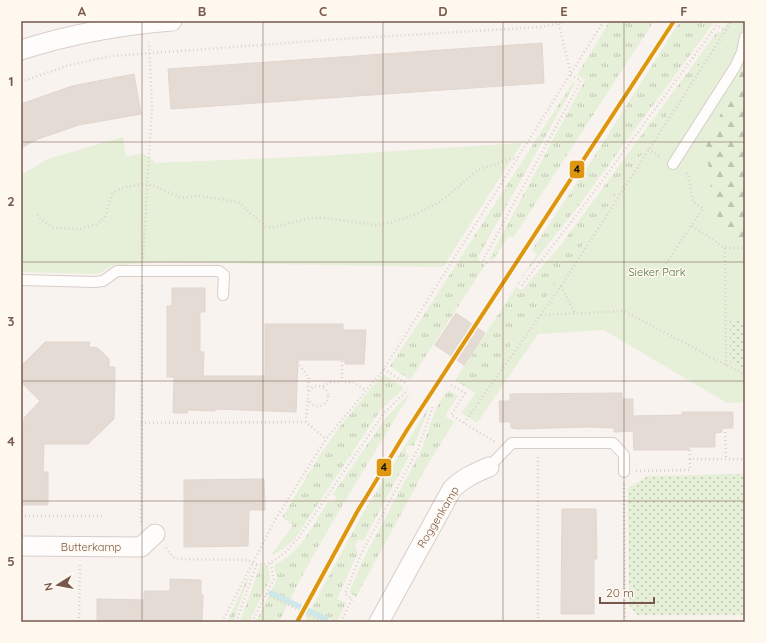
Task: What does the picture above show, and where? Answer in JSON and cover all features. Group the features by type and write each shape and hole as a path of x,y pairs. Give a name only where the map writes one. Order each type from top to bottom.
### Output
{"street":[{"path":"21,50 63,37 102,29 172,21"},
{"name":"Roggenkamp","path":"379,622 452,489 459,481 489,467"},
{"name":"Butterkamp","path":"21,546 141,547 155,534"}],"lane":[{"path":"673,164 735,67 742,52 745,37"},
{"path":"21,280 95,282 103,281 117,270 219,271 224,275 223,296"},
{"path":"512,444 613,443 624,455 624,472"},
{"name":"Roggenkamp","path":"489,467 512,444"}],"path":[{"path":"21,82 69,65 112,56 558,23 567,21"},
{"path":"222,622 252,561 275,520 326,439 384,368 604,21"},
{"path":"464,423 541,315 732,21"},
{"path":"487,263 483,260 581,81 571,75 558,23"},
{"path":"518,283 522,285 717,25 725,31"},
{"path":"648,149 688,174 693,202 703,208 657,277"},
{"path":"37,215 41,220 54,228 79,229 97,224 105,216 112,194 117,190 142,184 155,186 181,198 200,196 238,202 266,227 274,228 309,218 323,218 376,225 414,215 440,202 478,170 513,158 517,160"},
{"path":"692,226 725,248 745,248"},
{"path":"725,248 726,367"},
{"path":"560,286 575,313"},
{"path":"541,315 624,311 726,367 745,375"},
{"path":"297,362 309,378 306,422"},
{"path":"342,362 342,382"},
{"path":"384,368 407,384"},
{"path":"308,397 312,387 322,386 331,382 353,382 365,390"},
{"path":"451,385 465,393 451,415 496,443 512,444"},
{"path":"308,397 313,405 324,405 328,400 329,394 322,386"},
{"path":"155,534 173,557 177,559 247,560 256,564 270,562 289,549 299,537 384,413 408,390"},
{"path":"341,622 352,599 345,594 361,554 418,448 433,406"},
{"path":"141,423 306,422 326,439"},
{"path":"725,428 726,459"},
{"path":"538,443 538,622"},
{"path":"625,622 624,472 690,470 690,447"},
{"path":"690,460 745,459"},
{"path":"21,516 103,516"},
{"path":"79,622 80,547"},
{"path":"252,622 274,579 270,562"},
{"path":"236,622 256,564"},
{"path":"266,594 323,622"}],"green space":[{"path":"610,21 654,21 513,238 509,236 492,261 489,259 585,80 577,75"},
{"path":"680,21 715,21 576,209 520,280 537,254 532,250 596,154"},
{"name":"Sieker Park","path":"728,21 745,21 745,64 706,144 712,201 724,235 735,243 745,242 745,402 727,403 604,330 538,334 477,423 461,413 575,257"},
{"path":"718,31 720,33 575,257 525,327 475,393 455,380 516,287 522,290 560,246"},
{"path":"745,64 745,242 735,243 724,236 712,201 706,144"},
{"path":"573,82 575,83 478,257 479,261 485,265 410,380 390,366"},
{"path":"123,137 126,157 143,153 156,163 319,156 522,143 443,267 155,262 111,266 99,274 21,272 21,175 48,159"},
{"path":"730,319 745,320 745,371 730,362"},
{"path":"383,374 404,388 381,409 296,537 287,546 270,557 293,525 283,518 283,516 320,455 341,425"},
{"path":"448,390 458,396 445,416 454,422 428,464 356,597 349,592 364,558 421,451 436,408"},
{"path":"411,392 309,563 279,622 256,622 277,579 274,565 291,554 299,546 328,502 335,502 336,497 333,494 388,415"},
{"path":"430,405 414,446 410,445 406,448 406,453 409,456 364,540 358,540 355,546 358,552 337,599 346,603 337,622 327,617 324,622 304,622 362,515"},
{"path":"745,474 745,607 743,615 637,615 629,605 628,488 648,476"},
{"path":"253,566 233,622 227,622"},
{"path":"260,566 268,566 270,579 249,622 240,622"}],"building":[{"path":"542,43 544,83 171,109 168,69"},
{"path":"134,74 141,114 79,125 38,139 21,148 21,104 72,86"},
{"path":"172,288 205,288 205,312 200,312 200,352 204,352 203,376 265,376 265,324 343,324 343,330 366,330 364,364 345,364 345,360 298,360 296,412 215,409 215,411 188,410 187,413 173,413 174,377 167,377 167,306 172,306"},
{"path":"456,313 485,333 464,365 435,345"},
{"path":"45,342 90,342 89,347 98,348 109,359 109,367 115,367 114,419 88,444 44,444 43,472 48,472 48,505 21,505 24,418 40,401 21,382 21,366"},
{"path":"622,393 622,399 633,399 633,416 682,415 682,412 733,412 733,428 722,428 722,432 715,433 715,447 689,447 689,450 634,450 633,431 614,432 614,428 586,427 519,429 511,428 511,422 500,422 499,401 510,401 510,394"},
{"path":"264,479 265,510 249,510 248,546 184,547 184,480"},
{"path":"562,509 596,509 597,559 594,559 594,614 561,614"},
{"path":"170,579 201,580 201,595 203,595 201,622 97,622 97,599 144,600 144,591 170,591"}],"waterway":[{"path":"271,593 326,619"}],"transit line":[{"name":"4","path":"297,622 357,512 407,430 674,21"}]}
